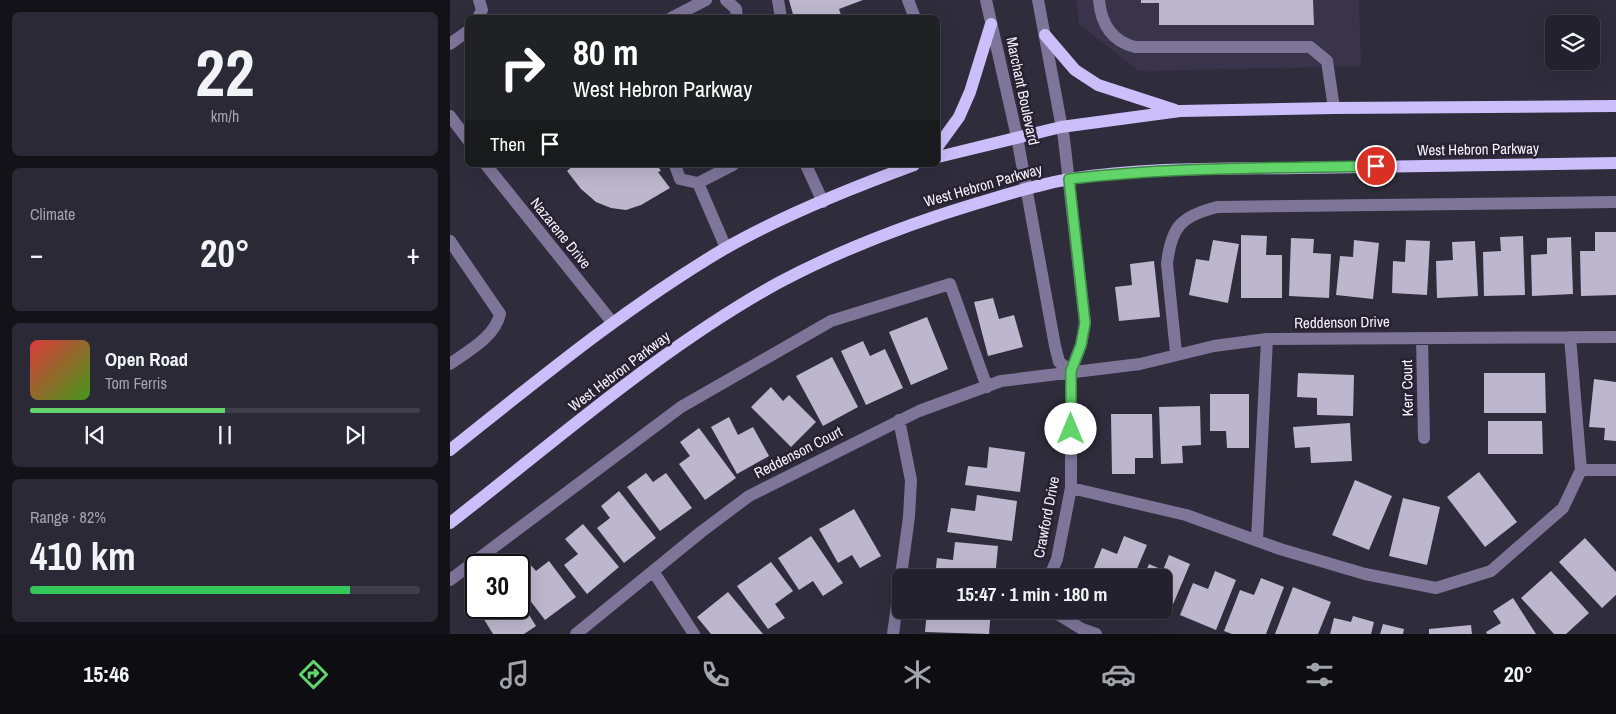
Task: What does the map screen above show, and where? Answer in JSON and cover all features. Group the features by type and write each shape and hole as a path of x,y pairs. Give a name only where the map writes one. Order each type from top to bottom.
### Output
{"main road":[{"path":"940,143 959,117 967,99 991,24"},
{"path":"1045,35 1075,70 1098,85 1180,112"},
{"path":"940,156 1062,127 1180,112 1334,108 1616,106"},
{"name":"West Hebron Parkway","path":"450,523 659,360 721,317 779,283 861,243 912,222 1026,188 1069,179 1113,174 1236,168 1616,163"},
{"path":"450,450 612,322 726,248 785,218 909,167"}],"street":[{"path":"479,0 482,10 480,15"},
{"path":"677,15 706,0"},
{"path":"726,0 736,9 737,15"},
{"path":"778,0 780,15"},
{"path":"908,0 914,15"},
{"name":"Marchant Boulevard","path":"986,0 1017,137 1026,188"},
{"name":"Marchant Boulevard","path":"1038,0 1062,127 1069,179"},
{"path":"1099,0 1100,13 1109,32 1126,45 1144,47 1310,47 1322,54 1327,61 1334,108"},
{"path":"450,44 465,33"},
{"path":"450,116 465,136"},
{"name":"Nazarene Drive","path":"491,167 612,322"},
{"path":"675,167 680,179 698,183 728,167"},
{"path":"807,167 823,202"},
{"name":"Crawford Drive","path":"1053,569 1057,559 1071,488 1071,371 1081,345 1085,323 1069,179"},
{"path":"698,183 726,248"},
{"path":"1026,188 1055,346 1059,362 1071,371"},
{"path":"1176,353 1167,264 1168,250 1173,234 1180,222 1196,212 1217,207 1616,202"},
{"path":"450,241 500,314 498,324 489,334 450,364"},
{"path":"450,580 681,407 831,321 950,284 987,387"},
{"name":"Reddenson Drive","path":"1071,371 1140,364 1176,353 1267,339 1616,336"},
{"path":"1071,488 1186,515 1257,540 1365,574 1436,588 1491,571 1563,508 1581,470 1570,337"},
{"name":"Kerr Court","path":"1422,338 1424,438"},
{"path":"1257,540 1267,339"},
{"name":"Reddenson Court","path":"576,634 749,496 918,411 1001,381 1071,371"},
{"path":"893,634 909,517 911,480 899,420"},
{"path":"1581,470 1616,470"},
{"path":"653,571 694,634"},
{"path":"1066,619 1082,629 1096,634"}],"shaded area":[{"path":"1076,0 1359,0 1361,66 1139,71 1079,24"}],"building":[{"path":"789,0 863,0 839,9 841,15 793,15"},
{"path":"1141,0 1313,0 1314,25 1159,25 1159,3 1141,3"},
{"path":"572,167 658,167 661,171 658,172 670,188 641,205 626,210 611,208 596,202 581,189 567,171"},
{"path":"1595,232 1616,232 1616,295 1581,296 1580,251 1595,251"},
{"path":"1241,235 1267,236 1266,255 1282,255 1282,298 1241,298"},
{"path":"1523,236 1525,295 1484,296 1483,252 1501,251 1500,237"},
{"path":"1571,237 1573,294 1532,296 1531,255 1547,254 1547,238"},
{"path":"1291,238 1314,239 1313,253 1331,254 1329,298 1289,296"},
{"path":"1213,240 1239,244 1228,303 1189,295 1196,259 1209,261"},
{"path":"1354,240 1379,243 1373,299 1336,295 1340,256 1353,257"},
{"path":"1406,240 1430,241 1427,295 1392,293 1393,261 1405,262"},
{"path":"1475,241 1478,296 1437,298 1436,261 1453,260 1452,242"},
{"path":"1154,261 1160,317 1119,321 1115,287 1132,285 1130,264"},
{"path":"993,298 999,319 1014,315 1023,347 988,356 974,302"},
{"path":"927,317 948,369 911,385 889,332"},
{"path":"863,341 870,356 885,349 903,388 866,405 841,351"},
{"path":"832,357 858,407 823,426 796,376"},
{"path":"1298,373 1354,375 1353,416 1317,415 1317,398 1297,397"},
{"path":"1484,373 1545,373 1546,413 1484,413"},
{"path":"1594,379 1616,382 1616,441 1604,440 1605,428 1589,427"},
{"path":"771,387 783,401 789,395 816,422 791,447 751,407"},
{"path":"1210,394 1249,394 1249,448 1227,448 1226,431 1210,431"},
{"path":"1200,406 1201,445 1182,446 1183,463 1161,464 1159,407"},
{"path":"1111,414 1152,414 1153,458 1135,458 1135,474 1112,474"},
{"path":"729,417 738,435 753,427 769,456 737,474 711,427"},
{"path":"1488,421 1542,421 1543,454 1488,454"},
{"path":"1350,423 1352,461 1311,463 1310,447 1295,448 1293,427"},
{"path":"699,428 736,478 705,500 679,464 690,456 680,442"},
{"path":"989,447 1025,452 1020,492 965,485 968,466 987,468"},
{"path":"1479,472 1517,522 1485,547 1447,497"},
{"path":"646,473 653,482 666,473 692,508 660,531 627,487"},
{"path":"1355,480 1392,496 1369,550 1332,535"},
{"path":"619,491 656,538 624,563 597,528 610,518 601,506"},
{"path":"977,495 1017,501 1012,541 947,532 951,508 975,511"},
{"path":"1403,498 1440,507 1427,565 1389,556"},
{"path":"854,509 881,556 860,568 852,555 838,563 819,529"},
{"path":"583,524 619,567 587,594 564,565 578,554 565,539"},
{"path":"811,536 843,583 823,596 813,581 799,590 778,558"},
{"path":"1124,536 1147,545 1137,569 1094,569 1102,548 1117,554"},
{"path":"1585,538 1616,572 1616,595 1602,608 1559,562"},
{"path":"955,542 998,546 996,569 936,569 937,558 953,560"},
{"path":"1169,555 1190,564 1172,607 1172,569 1163,569"},
{"path":"549,561 576,597 545,620 530,600 530,564 536,571"},
{"path":"771,562 793,591 775,604 785,618 768,629 737,586"},
{"path":"1149,564 1161,569 1147,569"},
{"path":"1215,571 1236,580 1216,630 1180,615 1193,583 1208,589"},
{"path":"1551,571 1589,613 1566,634 1554,634 1521,598"},
{"path":"1261,578 1284,587 1266,634 1232,634 1224,631 1240,590 1254,595"},
{"path":"1293,587 1331,602 1318,634 1275,634"},
{"path":"728,592 763,634 711,634 697,617"},
{"path":"1513,598 1536,634 1487,634 1486,632 1501,623 1493,611"},
{"path":"530,616 536,626 524,634 493,634 484,619 530,619"},
{"path":"1353,616 1374,622 1371,634 1330,634 1334,618 1351,622"},
{"path":"926,619 990,619 989,634 925,632"},
{"path":"1383,624 1404,629 1403,634 1380,634"},
{"path":"1471,625 1472,634 1429,634 1429,629"}],"route":[{"path":"1071,429 1071,371 1081,345 1085,323 1069,179 1113,174 1236,168 1376,166"}]}
